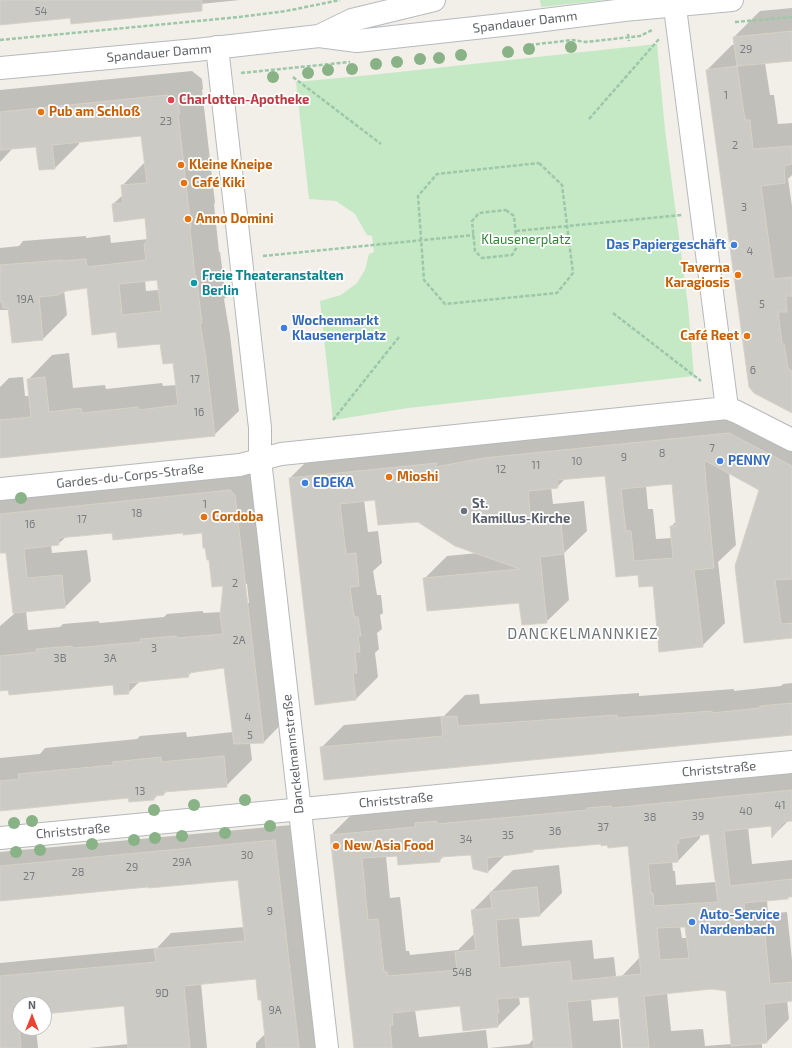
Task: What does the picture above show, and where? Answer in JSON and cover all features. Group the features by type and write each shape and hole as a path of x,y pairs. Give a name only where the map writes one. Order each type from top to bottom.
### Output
{"street":[{"name":"Spandauer Damm","path":"319,36 352,20 434,0"},
{"name":"Spandauer Damm","path":"0,68 319,36 356,41 674,3 732,0"},
{"path":"674,3 727,408"},
{"path":"217,47 260,428 260,460 281,454 727,408 792,440"},
{"name":"Gardes-du-Corps-Straße","path":"0,489 240,465 260,460"},
{"name":"Danckelmannstraße","path":"260,460 327,1048"},
{"name":"Christstraße","path":"0,838 792,762"}],"path":[{"path":"0,40 239,17 286,11 340,0"},
{"path":"732,22 792,17"},
{"path":"628,34 629,41"},
{"path":"589,119 661,37"},
{"path":"293,77 381,144"},
{"path":"539,162 562,185 567,226 573,273 557,293 445,304 424,280 418,196 437,174 539,162"},
{"path":"506,210 514,216 516,231 517,248 512,255 482,258 475,251 472,221 479,213 506,210"},
{"path":"516,231 682,215"},
{"path":"262,256 474,236"},
{"path":"613,313 701,381"},
{"path":"333,420 400,337"}],"green space":[{"path":"540,0 605,0 541,7"},
{"name":"Klausenerplatz","path":"657,44 665,130 688,306 694,376 408,408 333,420 320,301 341,295 357,283 365,270 369,254 374,252 372,236 367,235 355,214 336,201 309,199 296,82"}],"building":[{"path":"0,0 202,0 202,11 71,24 70,18 0,25"},
{"path":"792,31 792,61 737,66 733,37"},
{"path":"737,66 745,120 750,120 753,149 792,146 792,164 784,166 785,183 761,186 774,279 792,277 792,296 786,296 787,312 778,312 782,344 784,344 788,368 792,371 792,413 754,393 749,387 706,70"},
{"path":"167,95 178,104 195,276 196,275 202,323 200,323 206,359 215,436 0,458 0,420 31,417 27,379 45,377 49,412 81,408 82,413 138,407 139,410 178,405 173,363 163,364 160,344 118,348 116,332 92,335 87,288 66,291 58,295 39,297 43,340 12,343 8,308 3,308 2,302 0,302 0,265 86,259 87,267 146,260 144,244 147,241 145,218 114,222 112,204 123,203 121,185 147,183 141,136 52,145 55,169 39,170 36,147 0,150 0,112","holes":["157,280 161,311 122,315 119,284"]},
{"path":"729,433 792,466 792,579 775,580 781,624 792,623 792,638 744,643 735,566 759,490 704,460 714,568 694,570 703,647 659,652 653,586 639,587 638,575 616,577 605,476 557,480 558,488 528,491 531,526 561,523 564,554 540,557 547,623 522,625 519,603 427,611 423,578 520,569 455,546 418,522 378,525 375,500 340,504 346,554 356,553 359,586 350,587 354,617 358,617 361,636 358,636 360,652 355,652 357,673 353,673 356,700 315,705 289,478 437,463 435,467 484,458","holes":["672,484 676,526 670,526 673,558 634,561 631,531 626,531 621,489"]},
{"path":"230,490 235,495 264,743 234,744 224,668 188,673 189,677 128,683 129,694 114,695 113,685 9,695 8,690 0,691 0,656 37,652 36,649 72,646 74,648 141,642 140,639 176,636 178,638 223,634 220,616 223,586 212,587 209,560 207,560 205,548 203,548 202,533 183,535 183,533 113,540 112,533 58,538 59,545 24,549 27,578 62,575 65,608 13,613 6,553 0,553 0,514"},
{"path":"792,703 792,735 324,780 320,747 443,736 441,717 457,716 458,726 617,715 617,718 712,711 712,713"},
{"path":"224,756 227,787 164,792 164,795 154,796 154,800 129,802 128,798 0,811 0,781 19,779 18,774 113,765 113,762 161,757 161,762"},
{"path":"792,790 792,821 783,822 772,838 771,826 724,831 730,886 792,879 792,896 788,897 788,899 744,903 746,935 765,934 770,984 792,982 792,1001 764,1004 767,1043 731,1046 726,991 712,989 644,996 649,1048 623,1048 618,997 567,1002 572,1048 534,1048 529,997 497,999 499,1013 497,1013 498,1027 463,1031 460,1006 392,1013 393,1025 390,1025 392,1048 354,1048 330,835 415,827 415,823 437,821 437,824 587,810 587,808 611,806 612,808","holes":["709,834 718,902 654,906 648,864 678,862 676,844 679,843 678,839","601,844 601,846 607,845 608,848 628,846 641,974 572,981 570,961 500,968 496,920 540,916 537,887 490,892 492,908 471,910 476,950 455,952 457,970 388,976 387,972 384,972 378,919 368,920 362,858 397,856 398,865 440,862 440,857 471,855 473,869 488,873 487,858 533,852 533,850","685,927 689,958 660,960 657,928"]},
{"path":"275,840 299,1048 266,1048 261,1000 258,1000 256,979 184,986 190,1048 128,1048 124,1006 52,1013 52,996 12,996 12,1036 20,1036 21,1048 0,1048 0,976 156,962 154,949 245,941 238,880 0,901 0,866"}],"place":[{"name":"Charlotten-Apotheke","path":"171,100"},
{"name":"Pub am Schloß","path":"41,112"},
{"name":"Kleine Kneipe","path":"181,165"},
{"name":"Café Kiki","path":"184,183"},
{"name":"Anno Domini","path":"188,219"},
{"name":"Das Papiergeschäft","path":"734,245"},
{"name":"Taverna Karagiosis","path":"738,275"},
{"name":"Freie Theateranstalten Berlin","path":"194,283"},
{"name":"Wochenmarkt Klausenerplatz","path":"284,328"},
{"name":"Café Reet","path":"747,336"},
{"name":"PENNY","path":"720,461"},
{"name":"Mioshi","path":"389,477"},
{"name":"EDEKA","path":"305,483"},
{"name":"St. Kamillus-Kirche","path":"464,511"},
{"name":"Cordoba","path":"204,517"},
{"name":"New Asia Food","path":"336,846"},
{"name":"Auto-Service Nardenbach","path":"692,922"}],"district":[{"name":"DANCKELMANNKIEZ","path":"583,634"}]}
